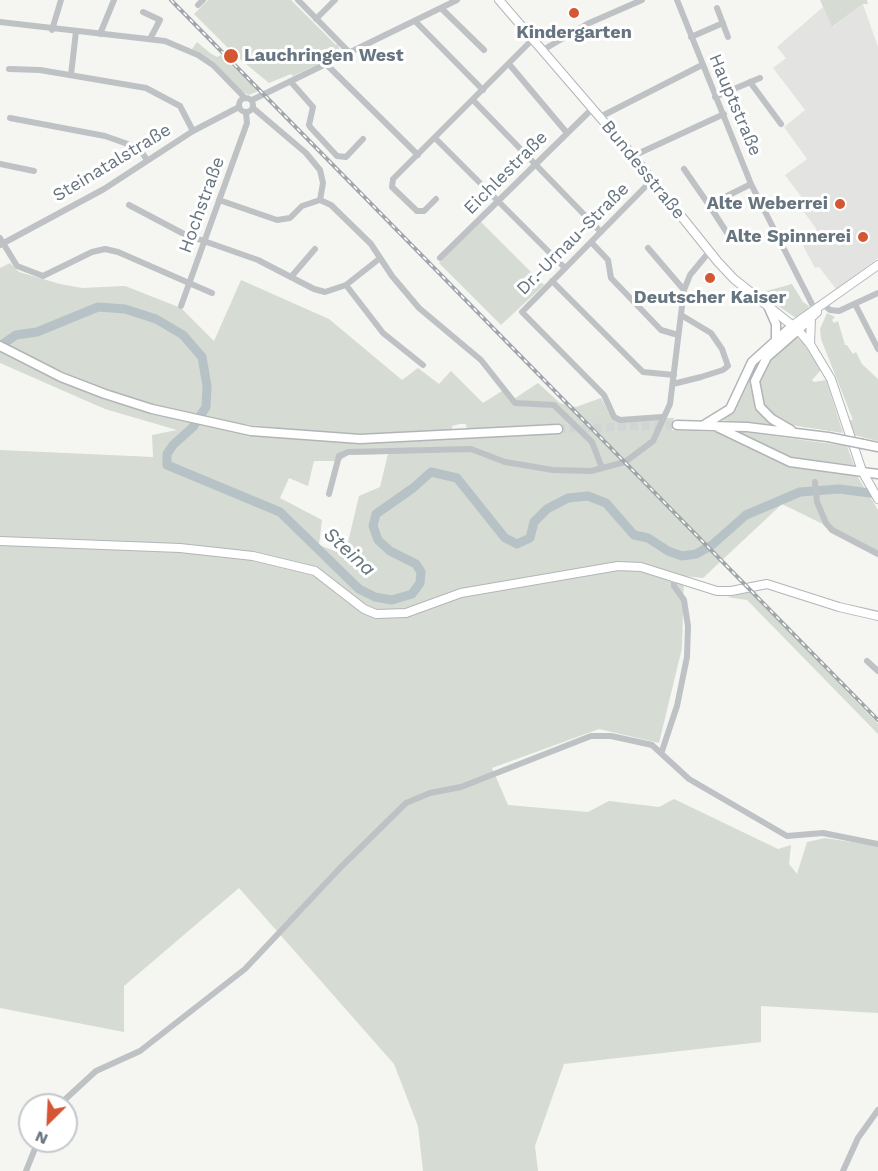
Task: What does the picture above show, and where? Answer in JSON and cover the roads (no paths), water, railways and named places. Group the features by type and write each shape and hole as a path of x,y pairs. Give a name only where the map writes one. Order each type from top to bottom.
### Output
{"highway":[{"path":"768,306 776,324 776,339"},
{"path":"703,426 730,409 752,362 776,339 795,328"},
{"path":"795,328 767,357 758,372 755,390 765,414 797,432"},
{"path":"0,346 105,394 194,419 290,435 360,439 558,429"},
{"path":"677,425 797,432 878,447"},
{"path":"714,426 790,462 878,474"}],"main road":[{"name":"Bundesstraße","path":"498,0 633,156 709,252 734,279 795,328 810,344 831,379 862,471 878,499"},
{"path":"795,328 878,265"},
{"path":"810,344 814,314"},
{"path":"0,541 180,548 253,556 315,571 364,609 376,614 393,615 461,593 609,567 641,567 717,591 768,584 839,607 878,616"}],"street":[{"path":"52,30 61,0"},
{"path":"100,34 114,0"},
{"path":"298,0 349,52"},
{"path":"316,19 335,0"},
{"path":"254,108 246,113 239,107 240,103 248,99 291,82 457,0"},
{"path":"543,50 587,24 642,0"},
{"name":"Hauptstraße","path":"677,0 751,184 814,314"},
{"path":"441,8 484,50"},
{"name":"Hauptstraße","path":"717,8 728,37"},
{"path":"143,12 160,20 150,39"},
{"path":"415,21 483,90"},
{"path":"0,22 52,30 165,41 198,55 213,65 248,99 254,108 306,153 320,170 323,183 320,200"},
{"name":"Hauptstraße","path":"691,37 723,23"},
{"path":"71,75 76,31"},
{"path":"436,200 424,211 417,211 392,188 393,179 533,39"},
{"path":"326,64 418,155"},
{"path":"509,64 567,133"},
{"path":"600,117 702,65"},
{"path":"9,69 129,83 166,96 180,106 193,130"},
{"path":"716,97 760,78"},
{"path":"291,82 313,107 309,124 311,128 337,156 346,157 363,139"},
{"path":"750,82 781,124"},
{"path":"473,100 601,232"},
{"name":"Steinatalstraße","path":"1,243 104,189 193,130 239,107"},
{"name":"Eichlestraße","path":"440,258 592,108"},
{"name":"Hochstraße","path":"181,306 247,123 246,113"},
{"path":"633,156 724,114"},
{"path":"10,118 105,136 139,148 147,160"},
{"path":"435,138 565,268"},
{"path":"0,164 34,171"},
{"path":"684,169 731,239"},
{"name":"Dr.-Urnau-Straße","path":"652,180 522,312 604,395 614,417 620,420 662,417"},
{"name":"Hauptstraße","path":"709,205 751,184"},
{"path":"219,200 277,220 290,218 302,206 320,200 340,212 358,230 419,308 481,360 515,403 554,405 592,442 602,468"},
{"path":"129,205 205,242 258,260 325,292 346,285 379,259"},
{"path":"591,242 608,260 611,278 661,330 678,335"},
{"path":"1,243 17,266 43,276 92,252 105,249 118,252 212,293"},
{"path":"648,248 684,290"},
{"path":"291,277 315,249"},
{"path":"329,494 339,456 348,452 460,448 471,449 505,462 531,468 591,471 625,462 646,448 658,432 662,417 670,404 684,290 690,275 709,252"},
{"path":"552,281 643,372 674,375"},
{"path":"346,285 383,333 423,365"},
{"path":"824,305 835,311 876,294 878,303"},
{"path":"855,304 878,349"},
{"path":"673,384 726,369 728,366 722,349 711,333 681,315"},
{"path":"815,482 820,514 832,530 878,554"},
{"path":"662,751 676,706 687,657 684,600 674,586 675,576"},
{"path":"867,661 878,671"},
{"path":"72,1093 96,1071 140,1051 245,969 341,867 406,803 430,793 461,788 591,736 611,736 652,745 662,751 689,779 776,832 790,837 824,833 844,835 878,844"},
{"path":"843,1171 858,1138 878,1110"},
{"path":"26,1171 33,1153"}],"waterway":[{"name":"Steina","path":"0,346 16,335 37,332 98,307 125,309 156,319 183,335 202,357 207,386 206,407 193,427 173,445 167,454 167,465 280,512 359,589 375,597 392,600 412,594 420,583 421,572 416,564 390,551 378,540 373,526 376,514 431,472 457,478 505,538 517,544 530,538 534,522 547,509 568,498 588,496 606,503 634,535 648,538 668,551 682,556 696,554 712,545 746,515 800,492 839,489 878,494"}],"tunnel":[{"path":"558,429 677,425"}],"railway":[{"path":"171,0 878,720"}],"place":[{"name":"Kindergarten","path":"574,13"},
{"name":"Lauchringen West","path":"231,56"},
{"name":"Alte Weberrei","path":"840,204"},
{"name":"Alte Spinnerei","path":"863,237"},
{"name":"Deutscher Kaiser","path":"710,278"}]}
